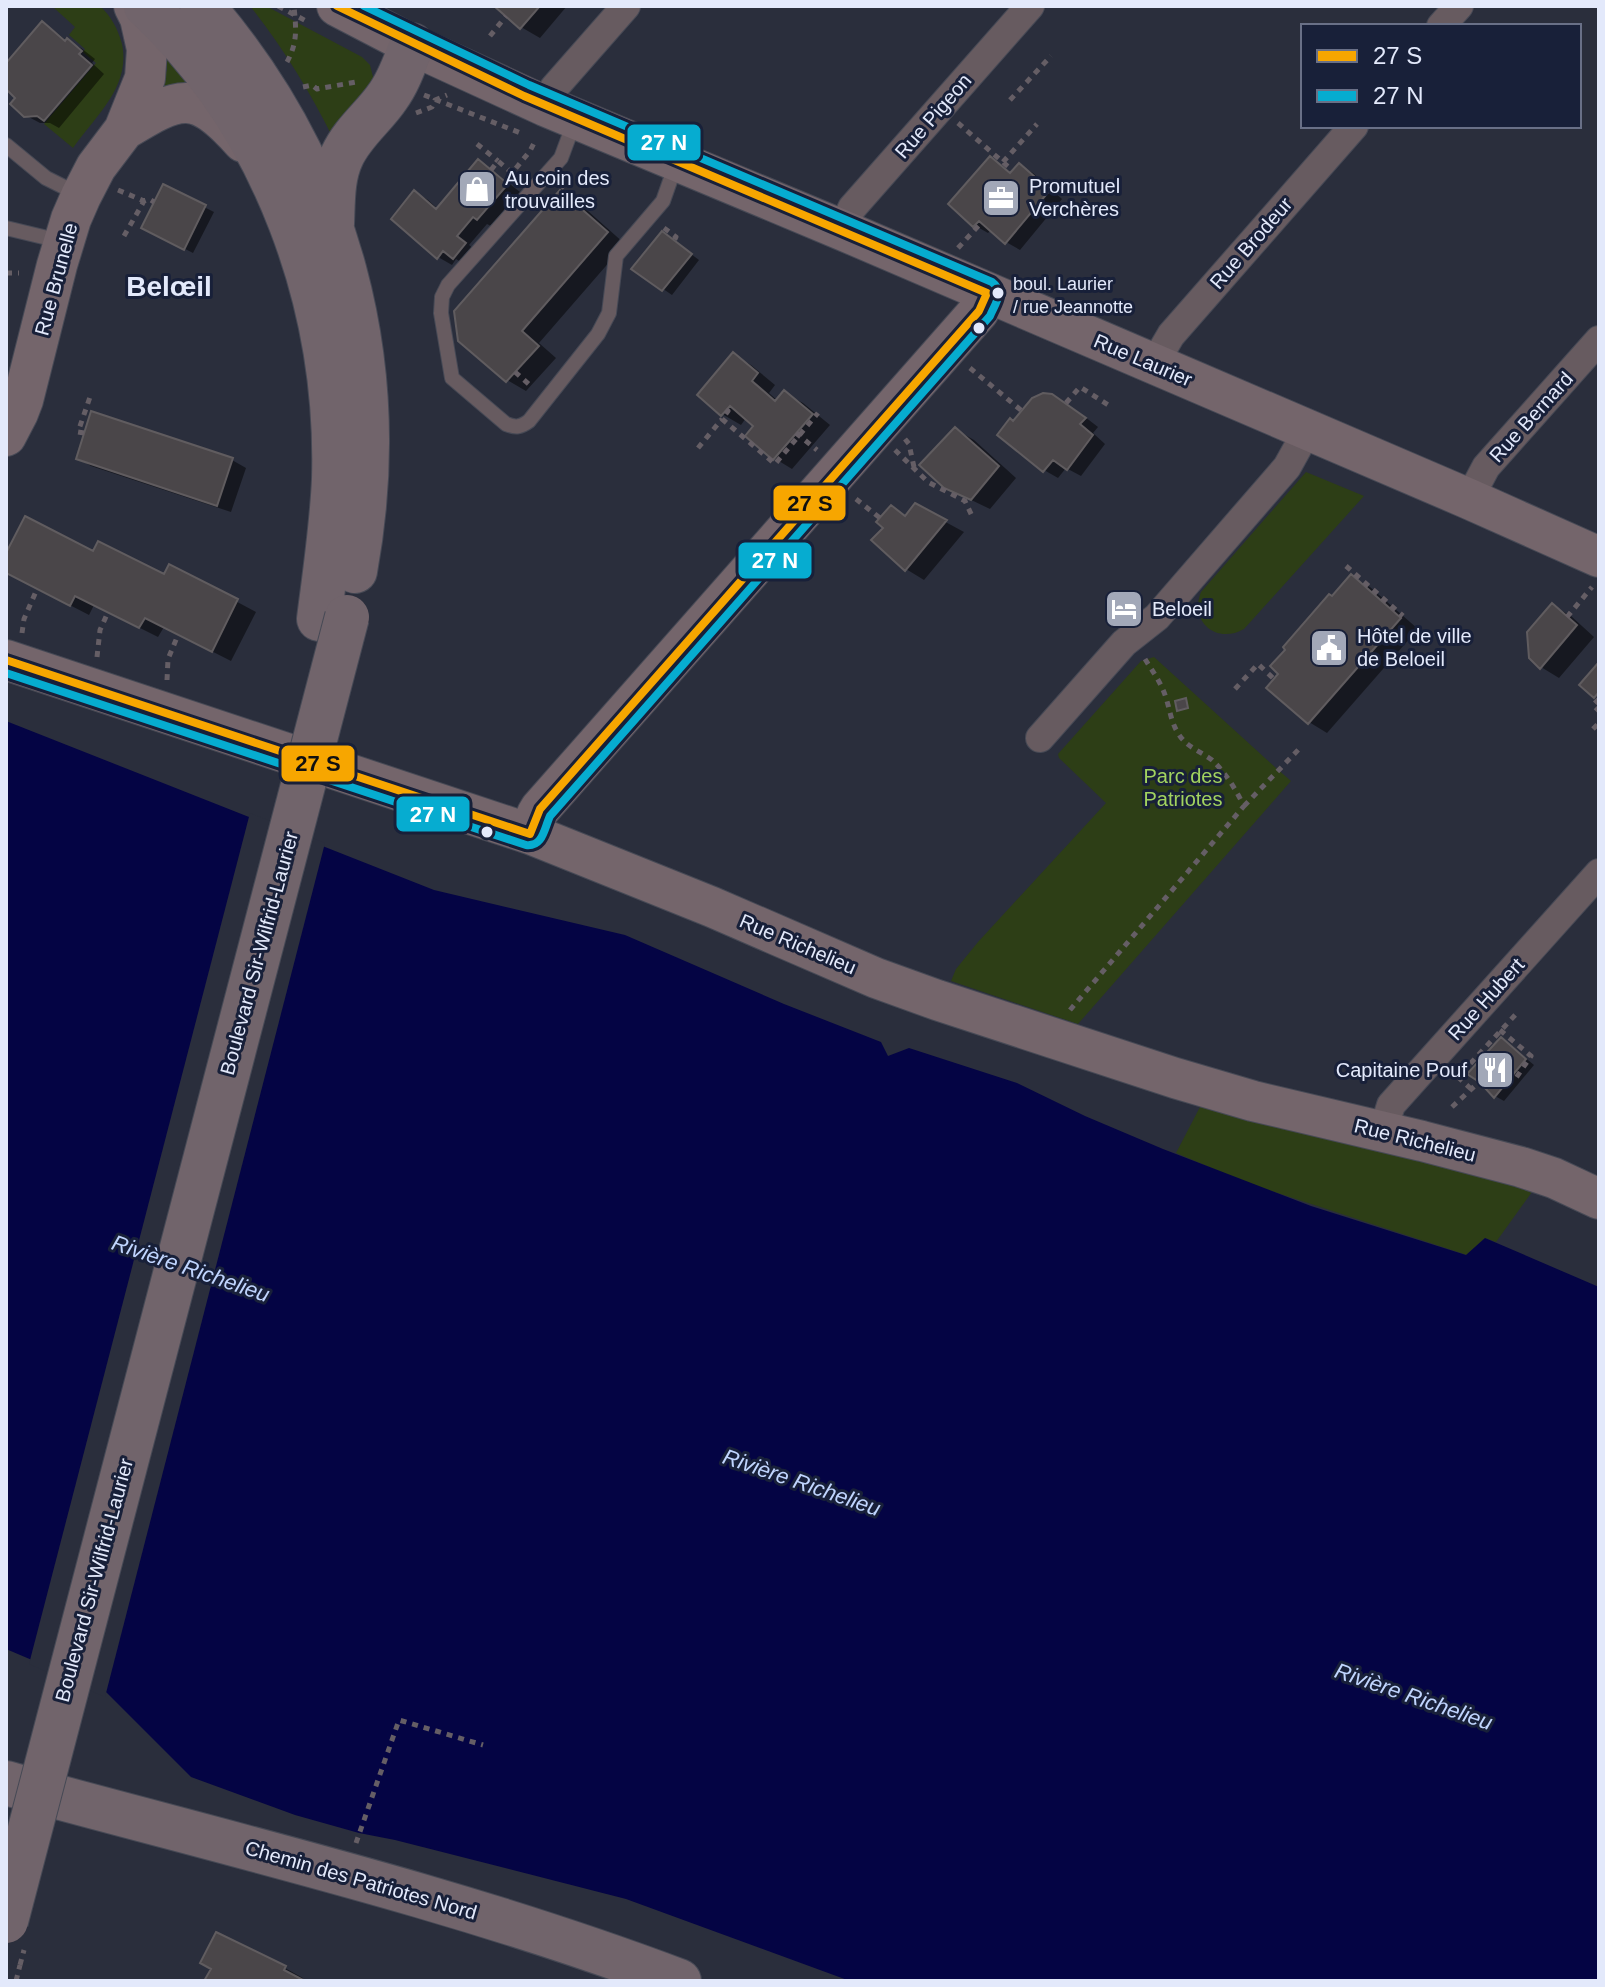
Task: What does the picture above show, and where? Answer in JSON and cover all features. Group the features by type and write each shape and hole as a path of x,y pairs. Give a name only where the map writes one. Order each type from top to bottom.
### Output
{"main road":[{"name":"Boulevard Sir-Wilfrid-Laurier","path":"6,1921 333,618 333,416 325,353 297,236 241,120 208,73 171,29 146,6"},
{"name":"Boulevard Sir-Wilfrid-Laurier","path":"17,1796 333,618 359,549 368,453 368,415 359,337 347,277 332,226 279,113 254,71 202,6"},
{"path":"332,226 333,187 341,157 352,138 389,96 412,45"},
{"name":"Chemin des Patriotes Nord","path":"17,1796 347,1875 597,1950 677,1981"}],"street":[{"name":"Rue Brunelle","path":"6,436 18,413 29,379 63,242 97,192 96,167 124,130 141,90 147,49 134,6"},
{"name":"Rue Laurier","path":"337,6 552,121 678,162 1469,499 1595,572"},
{"path":"552,121 554,88 626,6"},
{"name":"Rue Pigeon","path":"842,230 852,208 1030,6"},
{"path":"1443,24 1459,6"},
{"name":"Rue Brunelle","path":"124,130 173,103 205,107 237,135 267,169"},
{"name":"Rue Brodeur","path":"1154,364 1171,335 1352,128"},
{"path":"530,834 540,809 979,311 987,293"},
{"name":"Rue Bernard","path":"1469,499 1486,467 1599,340"},
{"path":"1040,738 1124,643 1157,617 1287,467 1307,431"},
{"name":"Rue Richelieu","path":"12,651 530,834 712,907 876,978 1057,1040 1253,1101 1521,1167 1599,1199"},
{"name":"Rue Hubert","path":"1383,1131 1391,1105 1599,873"}],"lane":[{"path":"552,121 561,158 448,285 442,297 441,313 452,378 513,427 521,427 529,421 598,334 609,313 616,256 663,201 678,162"},
{"path":"6,145 46,178 97,192"},
{"path":"6,228 63,242"}],"path":[{"path":"287,62 296,38 294,6"},
{"path":"490,36 506,16"},
{"path":"1010,100 1051,56"},
{"path":"303,87 312,85 317,89 362,81"},
{"path":"447,95 435,100 510,129"},
{"path":"955,120 1012,170"},
{"path":"477,144 512,173 552,121"},
{"path":"1003,162 1037,124"},
{"path":"491,170 498,161"},
{"path":"97,192 154,202"},
{"path":"124,236 144,201"},
{"path":"955,252 981,223"},
{"path":"6,273 19,273"},
{"path":"967,366 1022,411"},
{"path":"1066,403 1080,387 1110,406"},
{"path":"84,433 78,432 90,397"},
{"path":"698,448 726,410"},
{"path":"722,419 775,464 818,413"},
{"path":"798,434 818,452"},
{"path":"904,438 909,444 914,468"},
{"path":"894,449 928,482 965,501 973,518"},
{"path":"853,496 880,518"},
{"path":"1346,566 1403,616"},
{"path":"1567,617 1595,572"},
{"path":"12,651 37,589"},
{"path":"93,667 98,654 100,630 108,612"},
{"path":"163,691 168,676 168,659 178,635"},
{"path":"1134,635 1160,683 1178,734 1192,749 1210,759 1221,770 1235,787 1244,806"},
{"path":"1235,689 1258,664 1274,679"},
{"path":"1599,699 1593,705 1599,711"},
{"path":"1593,729 1599,723"},
{"path":"1057,1040 1066,1014 1244,806 1300,748"},
{"path":"1471,1089 1458,1077 1517,1013"},
{"path":"1500,1030 1531,1056 1516,1078 1513,1075"},
{"path":"1452,1107 1479,1082"},
{"path":"347,1875 399,1720 483,1745"},
{"path":"16,1981 20,1965"}],"green space":[{"path":"52,6 100,6 114,23 122,44 123,60 116,87 73,148 44,124 96,63 69,35 75,27"},
{"path":"250,6 266,6 362,57 370,65 374,81 332,136 294,69"},
{"path":"166,54 192,84 158,92 167,70"},
{"path":"1306,472 1364,496 1244,629 1234,633 1215,632 1202,621 1198,603 1201,592"},
{"name":"Parc des Patriotes","path":"1154,657 1291,781 1078,1024 951,981 956,969 978,942 1106,803 1058,754 1141,661"},
{"path":"1201,1105 1449,1167 1532,1192 1496,1242 1485,1238 1467,1255 1250,1184 1176,1153"}],"water":[{"name":"Rivière Richelieu","path":"6,721 434,890 625,935 881,1042 888,1056 909,1048 1017,1083 1163,1149 1311,1206 1466,1255 1485,1238 1599,1287 1599,1981 850,1981 626,1899 359,1833 295,1815 191,1777 105,1691 6,1649"}],"pier":[{"path":"250,813 325,843 105,1697 29,1664"}],"building":[{"path":"494,6 540,6 520,29"},
{"path":"42,21 82,51 79,54 92,65 44,121 37,116 24,117 10,104 15,98 6,89 6,63"},
{"path":"990,156 1010,173 1019,163 1050,190 1005,244 979,221 973,227 948,204"},
{"path":"478,159 508,184 477,220 473,217 457,236 466,243 453,259 443,251 437,259 391,219 414,190 436,209"},
{"path":"163,184 206,205 184,250 141,228"},
{"path":"560,190 608,232 522,331 539,346 506,382 458,341 454,311"},
{"path":"662,231 692,254 662,291 631,269"},
{"path":"733,352 758,373 752,381 775,401 784,390 813,414 773,460 745,436 753,426 730,406 721,416 697,395"},
{"path":"1043,393 1052,394 1086,418 1080,424 1093,435 1067,470 1053,460 1043,472 997,435 1010,418 1013,421 1032,398"},
{"path":"91,411 233,458 217,506 76,459"},
{"path":"955,427 999,466 971,500 944,488 919,465"},
{"path":"915,503 947,520 905,571 871,540 883,528 876,522 891,505 905,516"},
{"path":"25,516 93,551 98,541 164,574 169,564 238,599 212,652 145,618 139,628 75,596 70,606 6,573 6,553"},
{"name":"Hôtel de ville de Beloeil","path":"1351,574 1401,618 1308,724 1266,688 1278,674 1270,666 1329,594 1332,596"},
{"path":"1552,603 1577,625 1540,669 1529,658 1527,632"},
{"path":"1599,662 1599,692 1594,698 1579,685"},
{"path":"1186,698 1188,708 1177,711 1175,701"},
{"path":"1501,1037 1526,1059 1494,1098 1487,1087 1467,1074"},
{"path":"216,1932 286,1966 284,1970 305,1981 204,1981 211,1969 200,1963"}],"transit line":[{"path":"6,660 530,834 540,809 979,311 987,293 524,96 337,6"},
{"path":"6,673 532,845 542,836 550,816 990,316 998,294 992,282 529,85 364,6"}],"place":[{"name":"Au coin des trouvailles","path":"477,189"},
{"name":"Promutuel Verchères","path":"1001,198"},
{"name":"boul. Laurier / rue Jeannotte","path":"998,293"},
{"name":"Beloeil","path":"1124,609"},
{"name":"Hôtel de ville de Beloeil","path":"1329,648"},
{"name":"Capitaine Pouf","path":"1495,1070"}],"district":[{"name":"Belœil","path":"169,286"}]}
